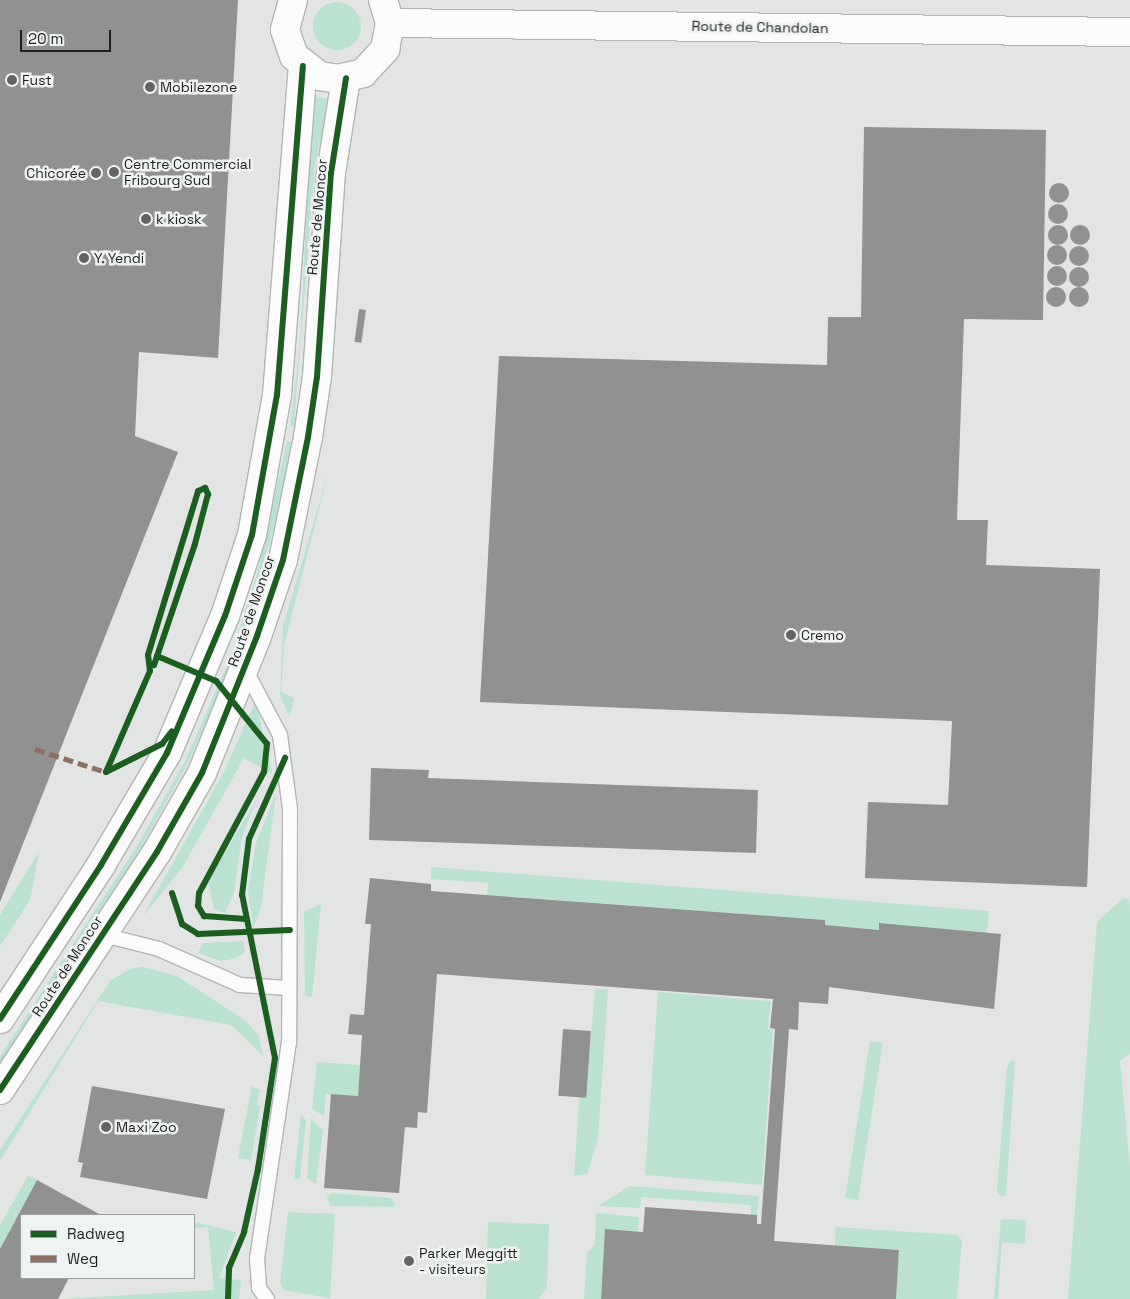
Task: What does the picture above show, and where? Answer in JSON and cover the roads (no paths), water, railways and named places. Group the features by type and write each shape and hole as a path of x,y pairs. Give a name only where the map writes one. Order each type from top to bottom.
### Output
{"main road":[{"path":"293,0 285,30 288,44 303,66 320,76 346,78 363,73 378,60 387,12"},
{"name":"Route de Chandolan","path":"387,12 1130,32"},
{"name":"Route de Moncor","path":"0,1018 101,866 167,753 225,616 252,534 277,395 303,66"},
{"name":"Route de Moncor","path":"0,1090 103,935 202,773 245,669 283,560 308,437 317,376 331,173 346,78"}],"lane":[{"path":"245,669 280,735 289,780 289,1042 257,1258 259,1288 267,1299"},
{"path":"103,935 159,949 240,985 288,988"}],"place":[{"name":"Fust","path":"12,80"},
{"name":"Mobilezone","path":"150,87"},
{"name":"Centre Commercial Fribourg Sud","path":"114,172"},
{"name":"Chicorée","path":"96,173"},
{"name":"k kiosk","path":"146,219"},
{"name":"Y. Yendi","path":"84,258"},
{"name":"Cremo","path":"791,635"},
{"name":"Maxi Zoo","path":"106,1127"},
{"name":"Parker Meggitt - visiteurs","path":"409,1261"}]}
